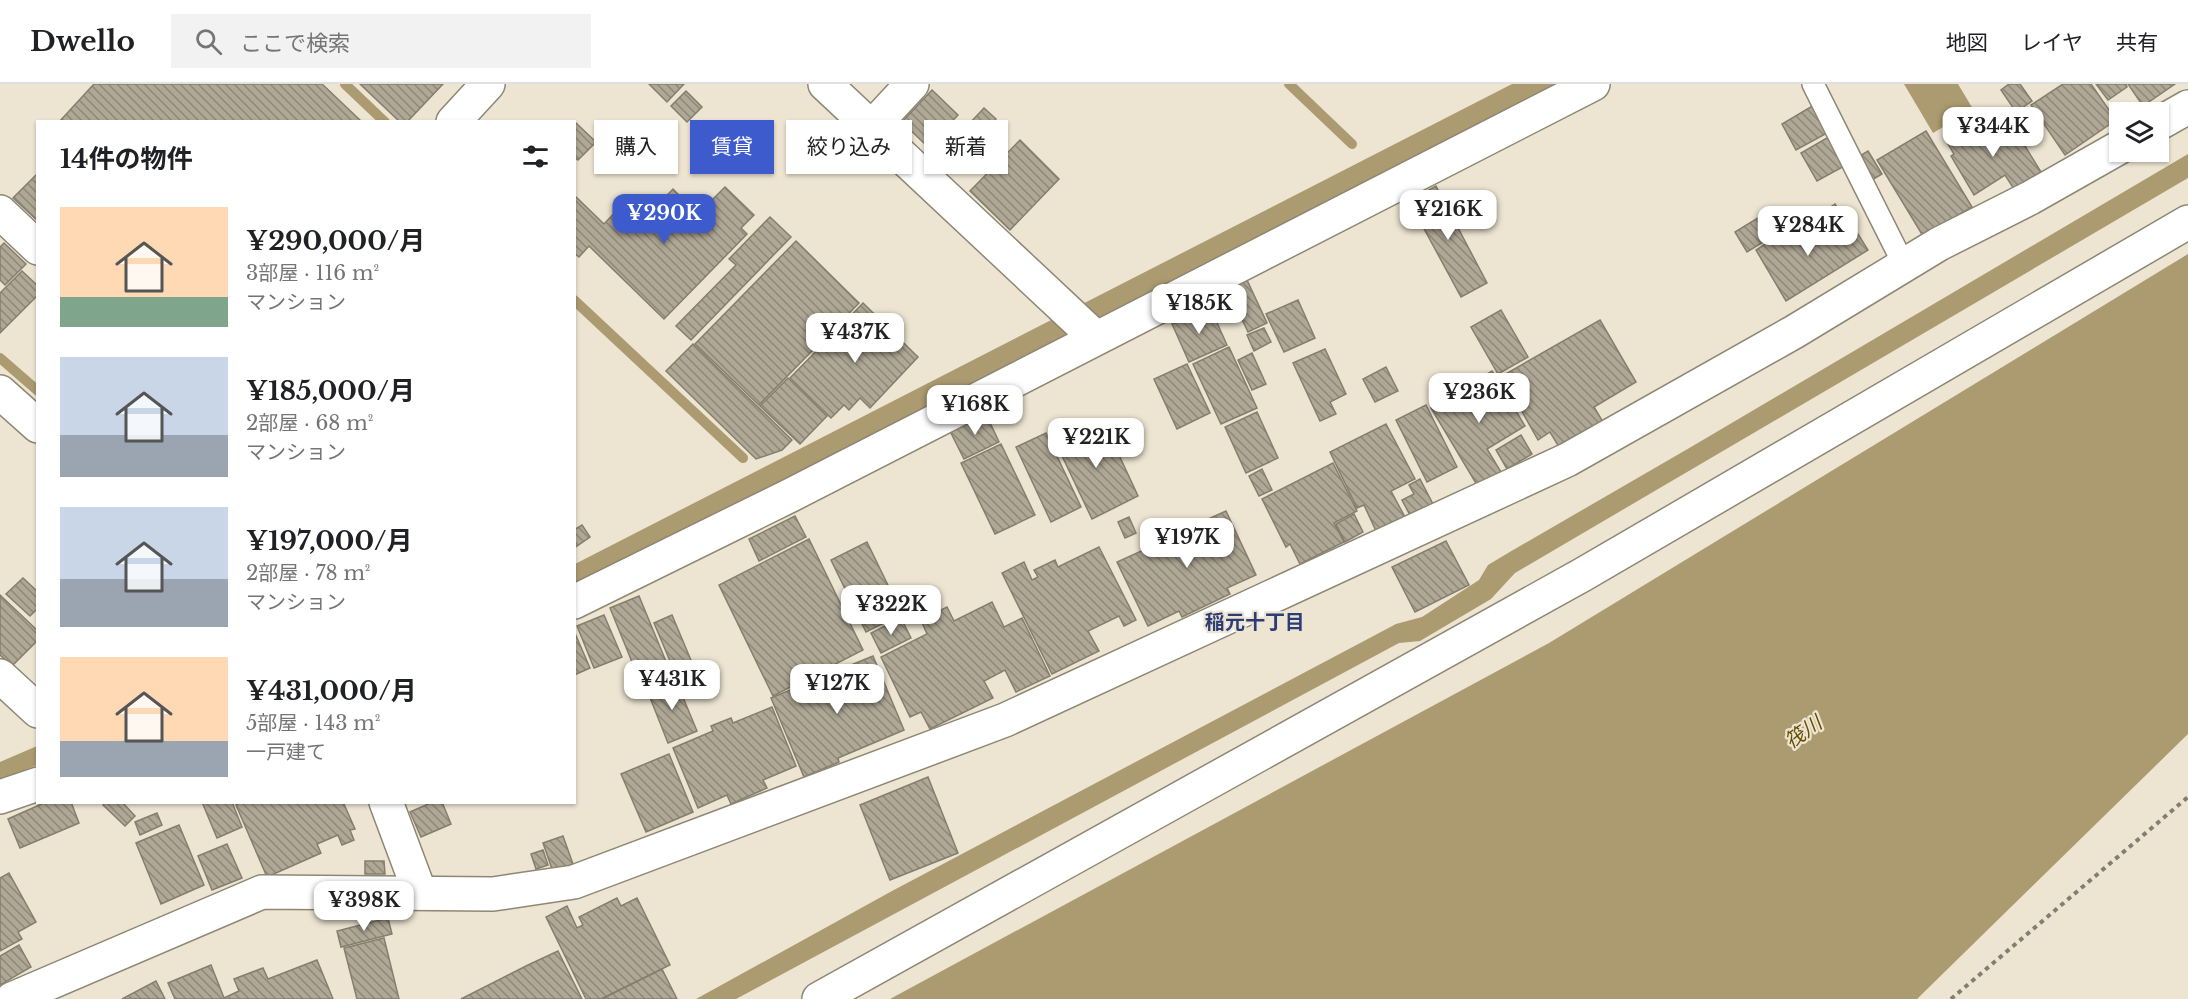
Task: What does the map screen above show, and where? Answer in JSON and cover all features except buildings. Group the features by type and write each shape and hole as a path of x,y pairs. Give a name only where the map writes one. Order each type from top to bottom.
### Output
{"street":[{"path":"455,120 488,84"},
{"path":"825,84 864,120"},
{"path":"879,120 912,84"},
{"path":"576,601 781,500 1083,326 1593,84"},
{"path":"2169,118 2188,107"},
{"path":"12,999 262,892 493,894 574,882 1005,720 1567,460 1794,332 1940,244 2030,198 2109,153"},
{"path":"912,165 1083,326"},
{"path":"0,212 36,246"},
{"path":"819,999 1582,575 2188,222"},
{"path":"0,392 36,424"},
{"path":"0,676 36,709"},
{"path":"0,797 36,785"},
{"path":"387,804 420,893"}],"lane":[{"path":"1813,84 1904,265"}],"path":[{"path":"1951,999 2188,797"}],"water":[{"path":"1512,84 1558,84 576,585 576,563"},
{"path":"1904,84 1958,84 1973,109 1933,133"},
{"path":"2188,154 2188,178 1515,573 1491,599 1420,641 1399,643 736,999 696,999 892,891 1396,624 1422,617 1479,580 1488,565"},
{"name":"筏川","path":"2188,254 2188,734 1917,999 890,999 1549,643"},
{"path":"36,746 36,765 0,780 0,762"}],"waterway":[{"path":"345,84 383,120"},
{"path":"1289,84 1352,144"},
{"path":"576,302 743,458"},
{"path":"0,358 36,389"}],"district":[{"name":"稲元十丁目","path":"1255,622"}]}
